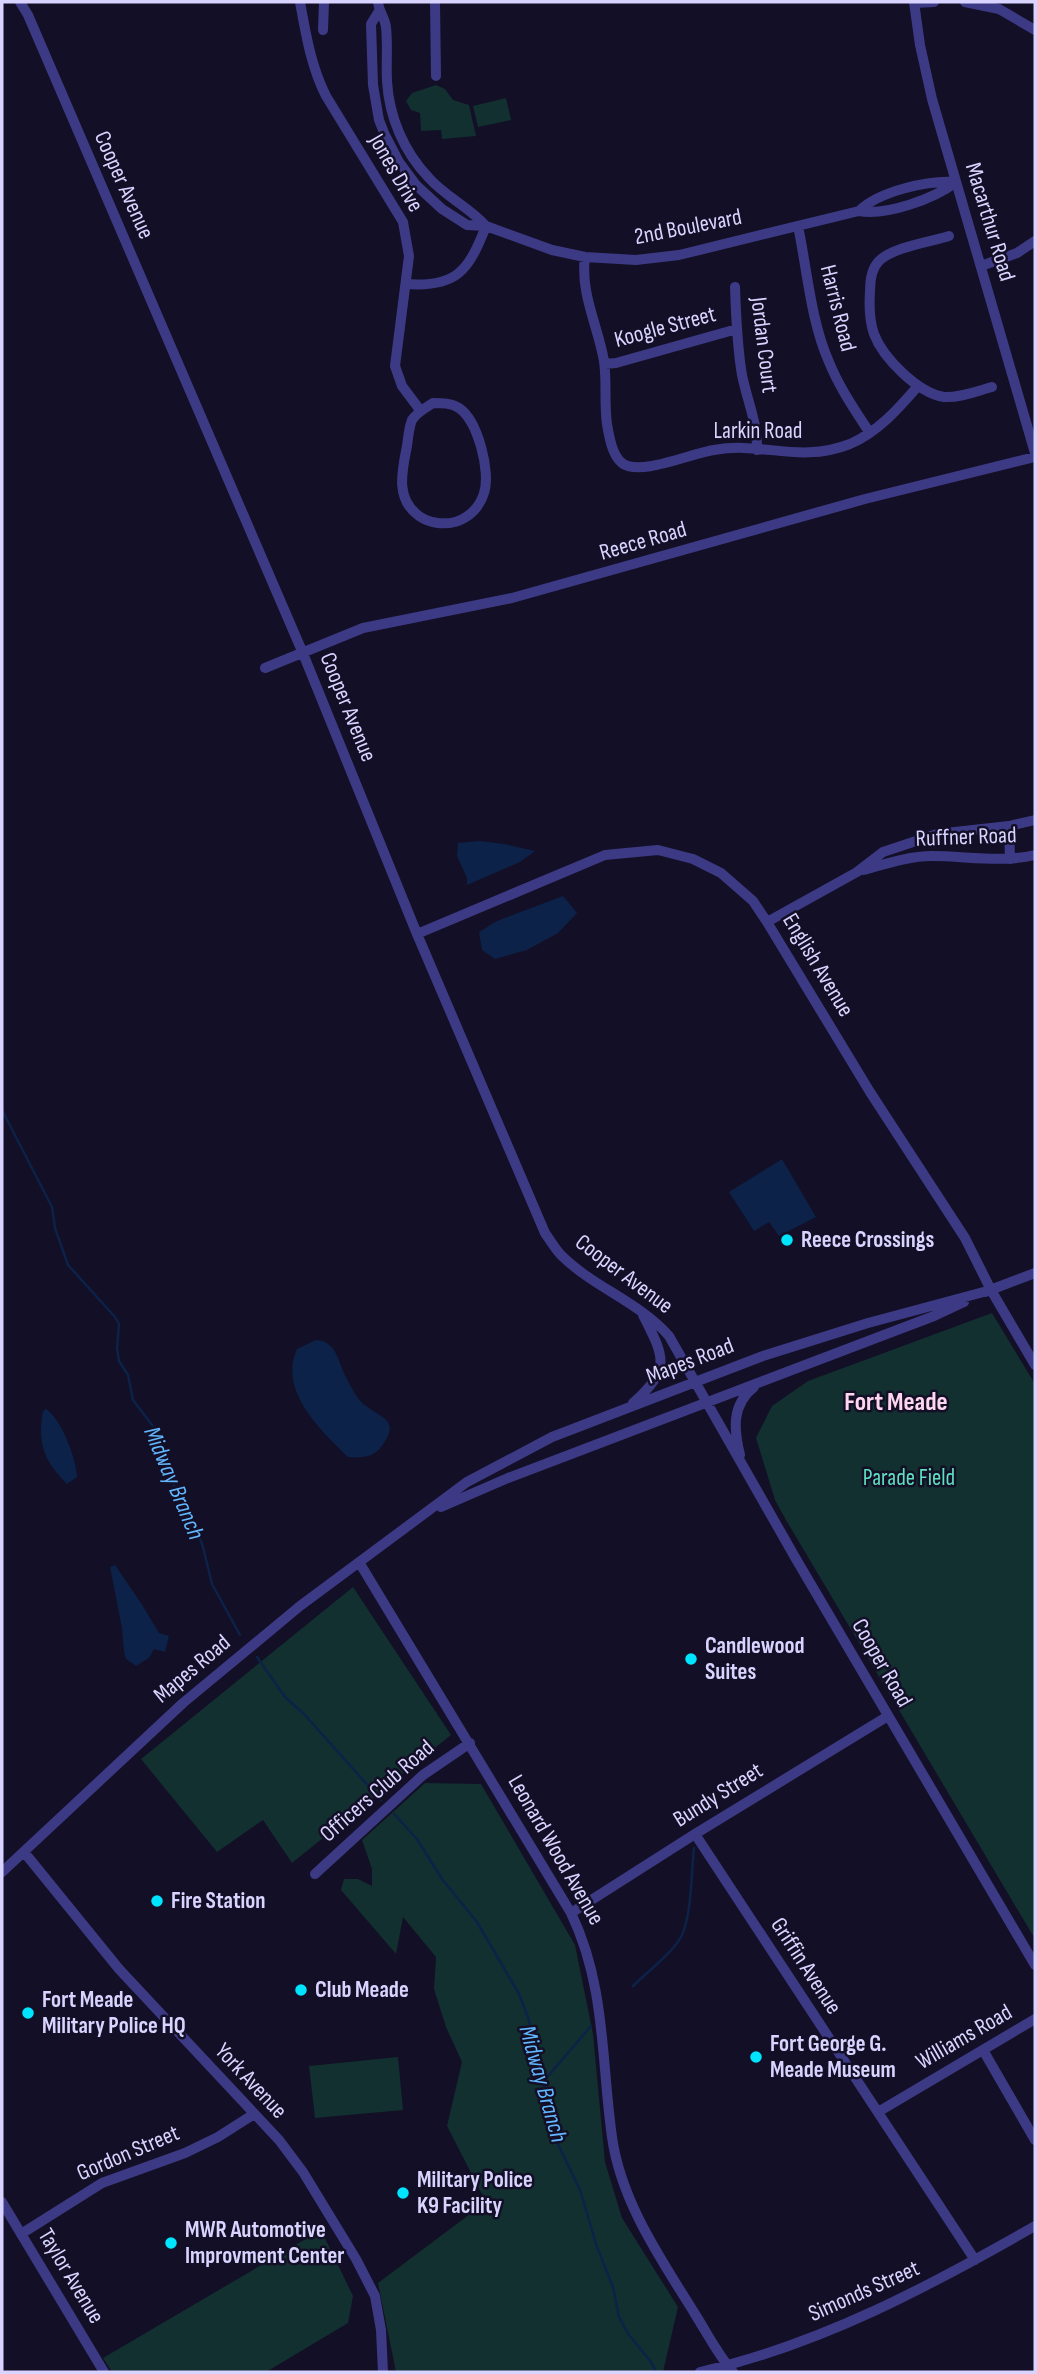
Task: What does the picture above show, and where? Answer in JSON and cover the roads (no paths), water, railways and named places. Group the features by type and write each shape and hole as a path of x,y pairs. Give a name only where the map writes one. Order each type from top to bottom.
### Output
{"street":[{"name":"Cooper Avenue","path":"20,2 28,15 302,651 417,933 545,1233 559,1253 577,1269 660,1325 695,1382"},
{"name":"Jones Drive","path":"300,2 317,79 403,222 409,245 395,366 401,386 420,410"},
{"path":"323,30 324,2"},
{"path":"435,2 436,76"},
{"path":"914,3 934,2"},
{"path":"965,2 999,9 1033,24"},
{"name":"Macarthur Road","path":"914,3 925,71 1035,455"},
{"name":"2nd Boulevard","path":"379,6 372,24 372,76 376,105 385,135 406,173 428,198 467,225 486,226 552,250 585,257 611,260 658,258 859,211 869,201 936,181 956,182"},
{"path":"406,284 436,284 458,273 472,258 486,226"},
{"name":"Harris Road","path":"798,226 821,342 839,383 869,432"},
{"path":"949,236 885,257 876,263 870,280 869,312 874,334 887,355 918,386 943,397 954,397 992,387"},
{"path":"981,266 1017,253 1035,240"},
{"name":"Larkin Road","path":"585,257 583,283 604,364 607,425 616,458 623,464 638,469 723,448 793,454 822,452 853,442 869,432 895,412 918,386"},
{"name":"Jordan Court","path":"735,288 743,377 757,430 757,450"},
{"name":"Koogle Street","path":"604,364 737,329"},
{"path":"433,403 446,403 458,408 467,416 480,445 486,477 485,491 474,511 458,521 431,522 415,513 405,499 401,481 402,470 412,421 420,410 433,403"},
{"name":"Reece Road","path":"265,668 363,628 537,592 865,499 1035,455"},
{"name":"Ruffner Road","path":"767,922 857,872 883,852 937,834 1009,826 1035,820"},
{"path":"1009,826 1010,859"},
{"path":"928,837 929,856"},
{"name":"English Avenue","path":"417,933 605,855 658,850 693,859 721,873 753,901 767,922 870,1092 965,1238 991,1290 1035,1365"},
{"name":"Ruffner Road","path":"857,872 895,861 929,856 1010,859 1035,855"},
{"name":"Mapes Road","path":"422,1515 508,1478 934,1316 1035,1273"},
{"name":"Mapes Road","path":"2,1872 183,1703 300,1606 467,1482 552,1437 695,1382 795,1346 991,1290"},
{"path":"628,1407 655,1381 661,1366 661,1352 642,1312"},
{"name":"Cooper Road","path":"695,1382 1035,1965"},
{"path":"742,1465 735,1433 735,1416 749,1391 759,1383"},
{"name":"Leonard Wood Avenue","path":"359,1562 470,1743 582,1935 596,1987 612,2135 624,2186 660,2255 730,2369"},
{"name":"Bundy Street","path":"571,1913 888,1716"},
{"name":"Officers Club Road","path":"315,1874 424,1775 470,1743"},
{"name":"Griffin Avenue","path":"695,1834 975,2260"},
{"name":"York Avenue","path":"24,1852 119,1969 279,2140 303,2172 366,2277 375,2297 379,2314 383,2372"},
{"name":"Williams Road","path":"878,2112 1035,2019"},
{"path":"983,2050 1035,2140"},
{"name":"Gordon Street","path":"21,2234 102,2183 185,2153 218,2137 254,2114"},
{"name":"Taylor Avenue","path":"2,2202 104,2372"},
{"name":"Simonds Street","path":"700,2372 730,2369 855,2322 1035,2226"}],"water":[{"path":"480,841 535,851 520,862 467,885 467,878 457,856 458,843"},
{"path":"563,896 577,913 558,933 527,950 495,959 482,950 479,932 497,921"},
{"path":"782,1159 816,1217 779,1236 769,1222 754,1231 729,1192"},
{"path":"316,1340 329,1344 357,1397 390,1426 382,1446 371,1455 348,1457 315,1422 297,1394 293,1364 297,1349"},
{"path":"46,1409 63,1430 74,1460 77,1477 67,1484 44,1451 41,1422"},
{"path":"115,1565 159,1633 169,1636 165,1652 154,1649 149,1658 136,1666 126,1659 124,1652 110,1567"}],"waterway":[{"name":"Midway Branch","path":"2,1110 52,1207 55,1228 68,1265 119,1324 119,1361 128,1375 133,1400 159,1434 160,1454 168,1480 178,1489 196,1527 212,1584 240,1635"},
{"name":"Midway Branch","path":"257,1657 285,1697 304,1714 381,1800"},
{"name":"Midway Branch","path":"394,1814 417,1839 442,1879 477,1922 519,1994 536,2048 537,2065 548,2097 556,2140 580,2190 597,2247 613,2287 619,2317 656,2372"},
{"path":"633,1986 667,1955 682,1935 689,1904 694,1848"},
{"path":"543,2082 591,2026"}],"place":[{"name":"Reece Crossings","path":"787,1240"},
{"name":"Candlewood Suites","path":"691,1659"},
{"name":"Fire Station","path":"157,1901"},
{"name":"Club Meade","path":"301,1990"},
{"name":"Fort Meade Military Police HQ","path":"28,2013"},
{"name":"Fort George G. Meade Museum","path":"756,2057"},
{"name":"Military Police K9 Facility","path":"403,2193"},
{"name":"MWR Automotive Improvment Center","path":"171,2243"}],"district":[{"name":"Fort Meade","path":"896,1402"}],"park label":[{"name":"Parade Field","path":"909,1478"}]}
